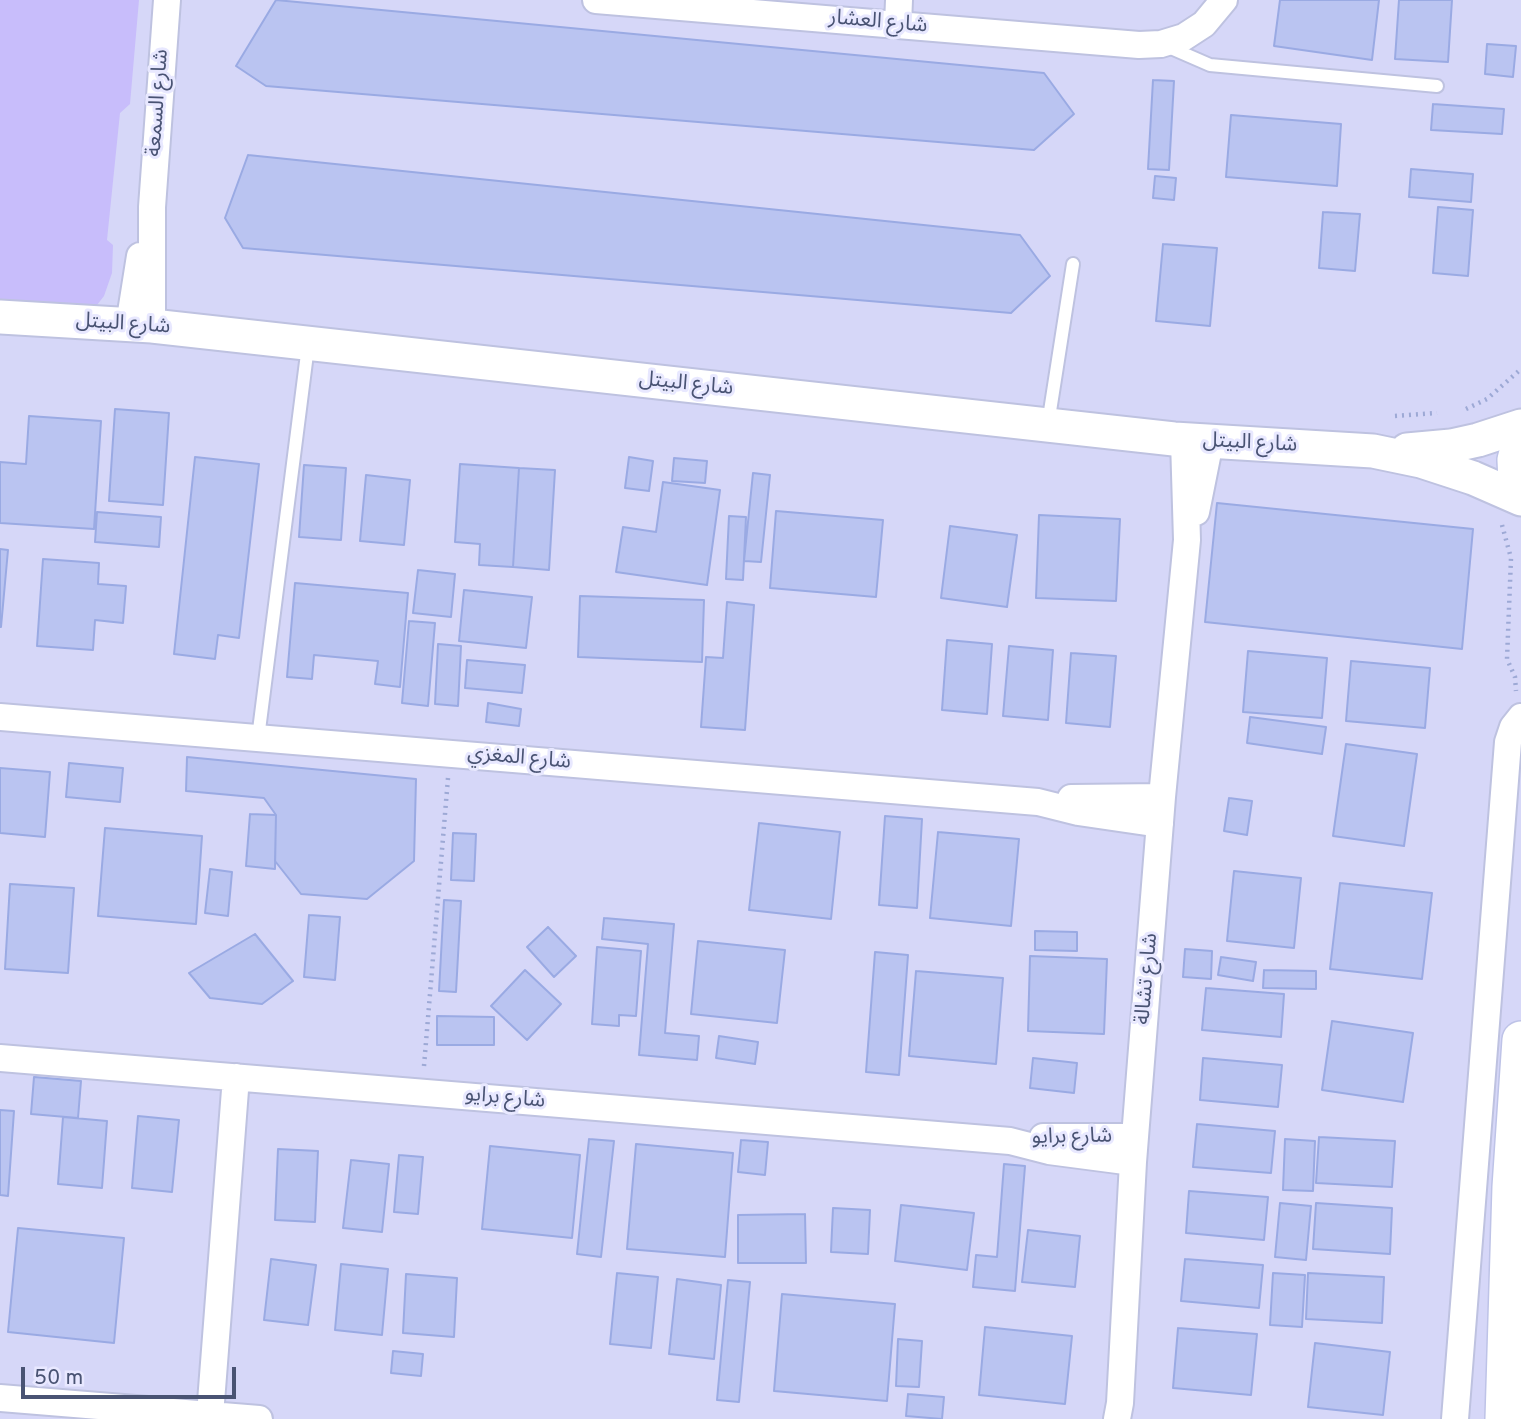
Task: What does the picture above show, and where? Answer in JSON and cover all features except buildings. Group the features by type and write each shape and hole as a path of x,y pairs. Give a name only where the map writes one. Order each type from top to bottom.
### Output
{"main road":[{"path":"1521,441 1516,460 1521,496"},
{"path":"1504,1419 1511,1187 1521,1040"}],"street":[{"name":"شارع السمعة","path":"141,325 142,238 152,207 167,0"},
{"name":"شارع العشار","path":"596,0 888,12 1127,44 1161,44"},
{"path":"1161,44 1184,37 1204,24 1224,0"},
{"name":"شارع البيتل","path":"0,317 141,325 1197,441 1373,451 1395,454 1447,469 1521,496"},
{"name":"شارع البيتل","path":"1373,451 1451,446 1521,426"},
{"name":"شارع تشالة","path":"1116,1419 1120,1403 1134,1150 1162,797 1197,441"},
{"name":"شارع المغزي","path":"0,717 1038,802 1078,812 1160,824"},
{"path":"1455,1419 1508,742 1513,727 1521,717"},
{"name":"شارع المغزي","path":"1038,802 1079,798 1162,797"},
{"name":"شارع برايو","path":"0,1058 1010,1141 1049,1151 1134,1150"},
{"path":"210,1415 236,1077"},
{"path":"0,1398 259,1419"}],"lane":[{"path":"1161,44 1210,65 1437,86"},
{"path":"1048,425 1073,264"},
{"path":"258,738 308,343"}],"path":[{"path":"1460,412 1487,399 1521,369"},
{"path":"1395,416 1447,413"},
{"path":"422,1093 450,753"}],"shaded area":[{"path":"0,0 1521,0 1521,1170 1498,1419 0,1419"}],"sand":[{"path":"0,0 139,0 130,104 120,113 107,240 113,245 112,273 104,296 86,319 61,336 30,337 0,322"}]}
